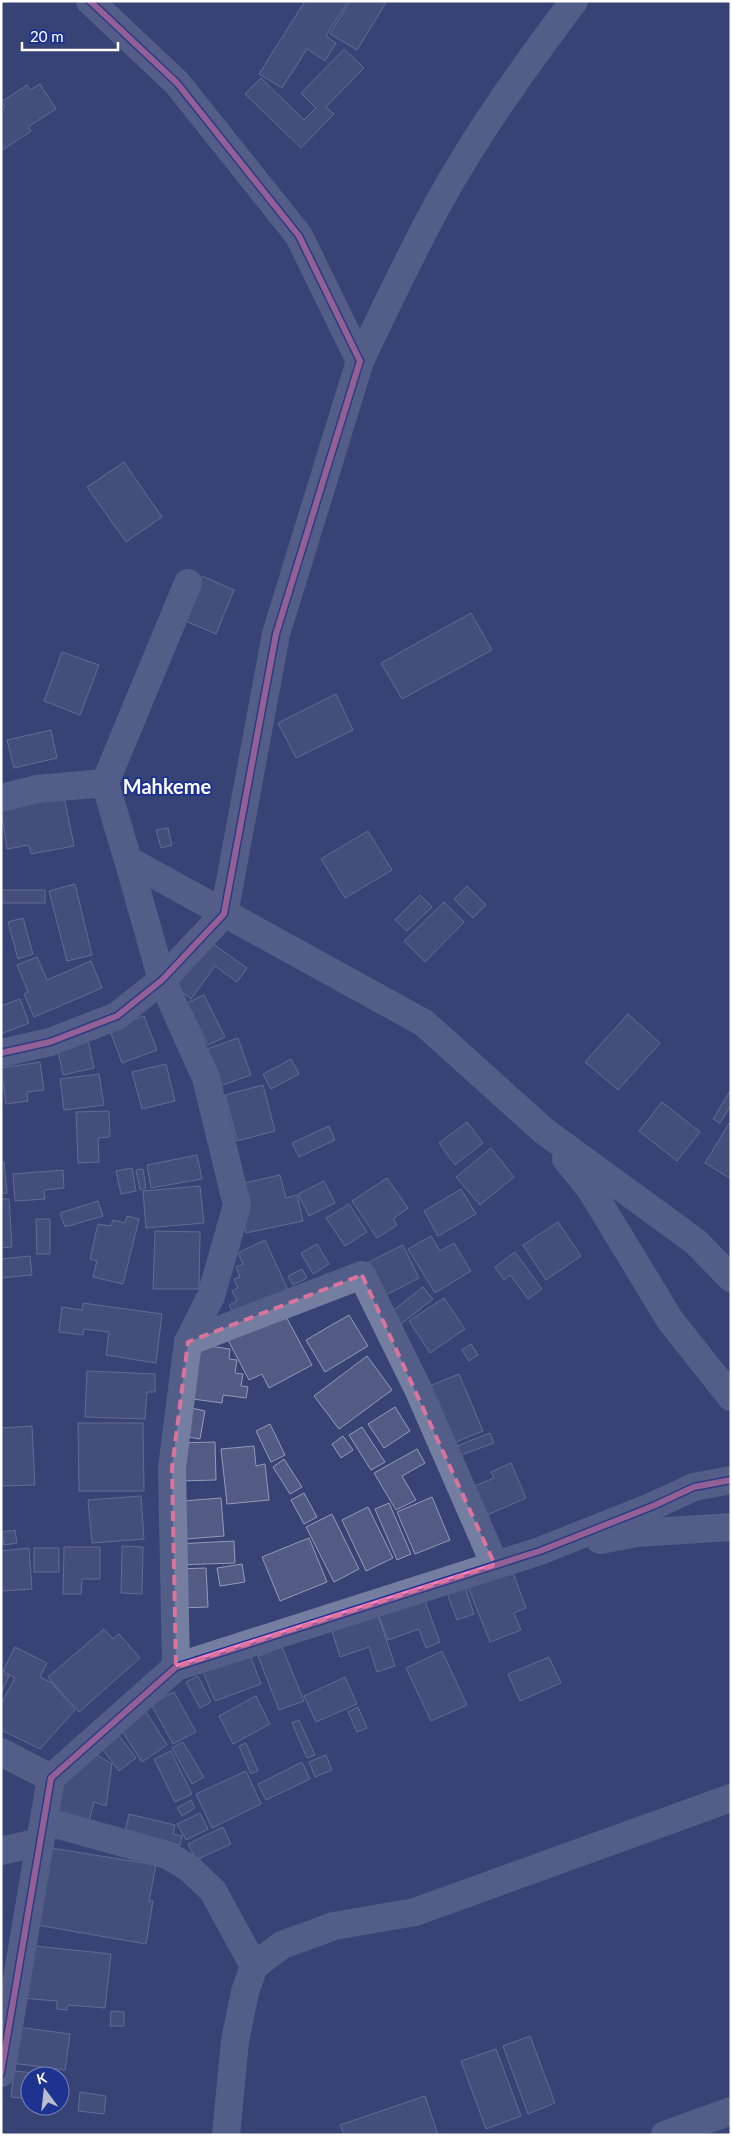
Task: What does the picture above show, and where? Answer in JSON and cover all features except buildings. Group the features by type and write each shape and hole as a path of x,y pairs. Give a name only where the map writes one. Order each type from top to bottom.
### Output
{"street":[{"path":"90,1 178,83 299,236 360,361"},
{"path":"1,1053 50,1042 117,1016 162,980 224,914 276,634 360,361 397,281 438,203 484,127 533,55 574,1"},
{"path":"176,1667 172,1468 188,1342 211,1296 238,1205 206,1078 162,980 105,783 188,584"},
{"path":"1,798 37,789 105,783"},
{"path":"128,860 424,1023 544,1131 696,1242 731,1278"},
{"path":"544,1131 591,1190 670,1320 731,1397"},
{"path":"188,1342 362,1274 418,1389 495,1565"},
{"path":"1,2073 4,2044 51,1778 176,1667 540,1551 653,1506 694,1487 731,1480"},
{"path":"540,1551 637,1532 731,1528"},
{"path":"1,1752 51,1778"},
{"path":"226,2135 235,2041 245,1992 254,1966 282,1945 334,1926 415,1912 731,1798"},
{"path":"1,1851 42,1832 167,1855 189,1868 213,1891 254,1966"},
{"path":"665,2135 731,2111"}],"highlighted area":[{"path":"362,1275 495,1565 176,1667 172,1468 188,1342"}],"cycle path":[{"path":"1,1053 50,1042 117,1016 162,980 224,914 276,634 360,361 299,236 177,83 90,1"},
{"path":"1,2073 51,1778 176,1667 540,1551 653,1506 694,1487 731,1480"}],"district":[{"name":"Mahkeme","path":"167,787"}]}
